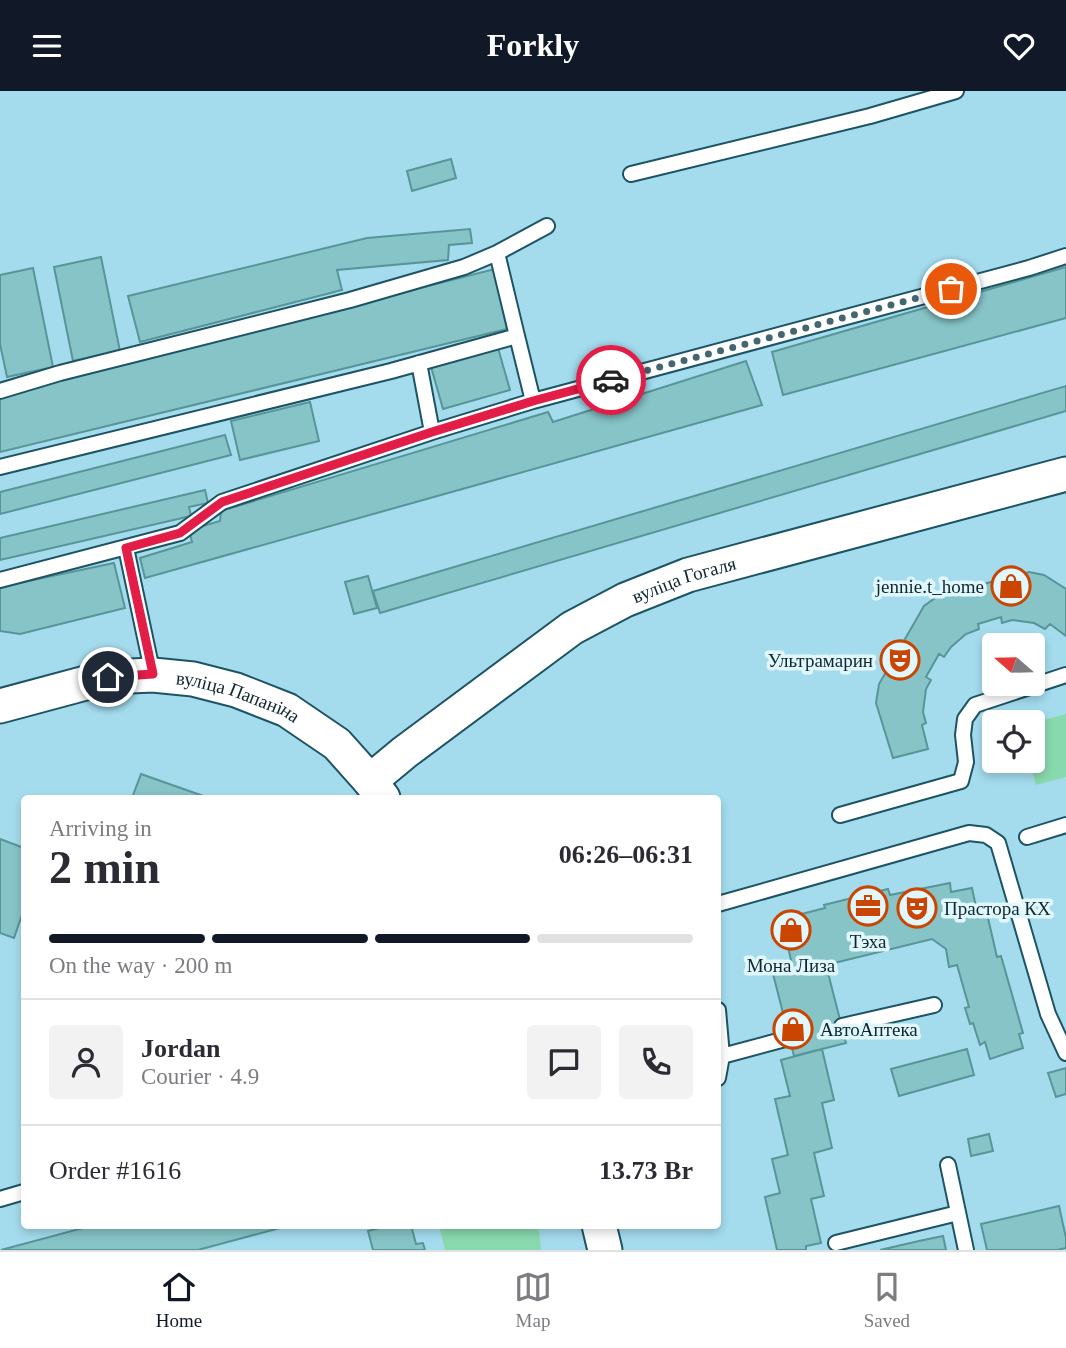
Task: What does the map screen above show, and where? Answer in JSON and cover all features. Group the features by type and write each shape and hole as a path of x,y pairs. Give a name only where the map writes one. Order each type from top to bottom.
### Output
{"street":[{"name":"вуліца Гогаля","path":"376,789 405,752 572,628 625,600 688,575 1066,474"},
{"name":"вуліца Папаніна","path":"0,706 108,677 153,674 193,679 236,689 287,710 337,744 376,789"},
{"path":"600,1229 605,1250"}],"lane":[{"path":"631,174 870,116 956,91"},
{"path":"0,391 60,373 350,300 464,267 547,226"},
{"path":"497,253 533,401"},
{"path":"0,580 180,533 222,502 533,401 1066,256"},
{"path":"0,467 391,371 517,336"},
{"path":"419,363 432,432"},
{"path":"126,548 153,674"},
{"path":"840,815 961,781 966,762 963,735 965,719 975,705 1066,675"},
{"path":"1027,837 1066,825"},
{"path":"721,903 969,833 986,835 998,843 1048,1014 1060,1028 1066,1053"},
{"path":"842,1026 934,1005"},
{"path":"722,1056 789,1038"},
{"path":"721,1044 721,1062"},
{"path":"948,1165 966,1250"},
{"path":"0,1199 21,1193"},
{"path":"835,1243 958,1213"}],"green space":[{"path":"1066,714 1066,777 1036,785 1033,773 1045,773 1045,720"},
{"path":"440,1229 538,1229 541,1250 445,1250"}],"building":[{"path":"451,159 456,178 412,191 407,171"},
{"path":"470,229 472,243 449,245 448,260 337,270 342,290 140,342 128,296 367,238"},
{"path":"101,257 120,351 73,361 54,267"},
{"path":"1066,267 1066,318 783,395 772,352"},
{"path":"33,268 53,367 7,377 0,344 0,275"},
{"path":"495,269 507,329 0,452 0,394"},
{"path":"498,348 510,390 443,409 431,367"},
{"path":"746,361 762,405 145,578 140,558 192,542 189,530 220,521 221,511 548,412 553,422"},
{"path":"1066,386 1066,411 380,613 373,591"},
{"path":"310,402 319,441 240,460 231,421"},
{"path":"225,435 231,455 0,514 0,492"},
{"path":"205,490 208,503 189,507 191,516 0,560 0,538"},
{"path":"114,563 125,608 20,634 0,631 0,587"},
{"path":"1029,572 1044,575 1066,589 1066,636 1050,624 1045,629 1034,623 1012,620 1002,623 1001,617 978,624 979,629 966,634 944,657 939,654 926,677 931,680 926,689 923,712 926,723 922,725 928,749 893,758 876,703 879,684 924,606 938,596"},
{"path":"368,576 377,608 354,614 345,582"},
{"path":"141,774 200,795 133,795"},
{"path":"0,839 21,847 21,918 14,938 0,933"},
{"path":"950,883 951,892 972,888 976,907 985,905 997,957 1001,956 1023,1033 1019,1034 1023,1048 990,1059 985,1042 980,1045 973,1023 970,1024 965,1008 969,1007 957,965 949,967 946,949 932,939 826,965 846,1043 794,1056 772,970 792,965 782,919 888,889 890,895"},
{"path":"822,1049 834,1100 822,1103 832,1148 814,1153 824,1196 811,1199 821,1243 806,1246 806,1250 777,1250 765,1197 780,1193 772,1159 788,1155 775,1099 790,1096 781,1060"},
{"path":"967,1049 974,1075 899,1096 891,1069"},
{"path":"1066,1068 1066,1094 1056,1097 1048,1073"},
{"path":"989,1134 993,1151 971,1156 968,1139"},
{"path":"1059,1206 1066,1248 987,1250 981,1224"},
{"path":"79,1229 276,1229 198,1250 1,1250"},
{"path":"412,1229 416,1244 423,1243 425,1250 373,1250 368,1231"},
{"path":"943,1236 946,1250 880,1250 919,1241"}],"way so far":[{"path":"611,380 951,289"}],"place":[{"name":"jennie.t_home","path":"1011,586"},
{"name":"Ультрамарин","path":"900,660"},
{"name":"Тэха","path":"868,906"},
{"name":"Прастора КХ","path":"917,908"},
{"name":"Мона Лиза","path":"791,930"},
{"name":"АвтоАптека","path":"793,1029"}],"route":[{"path":"108,677 153,674 126,548 180,533 222,502 432,432 611,380"}]}
